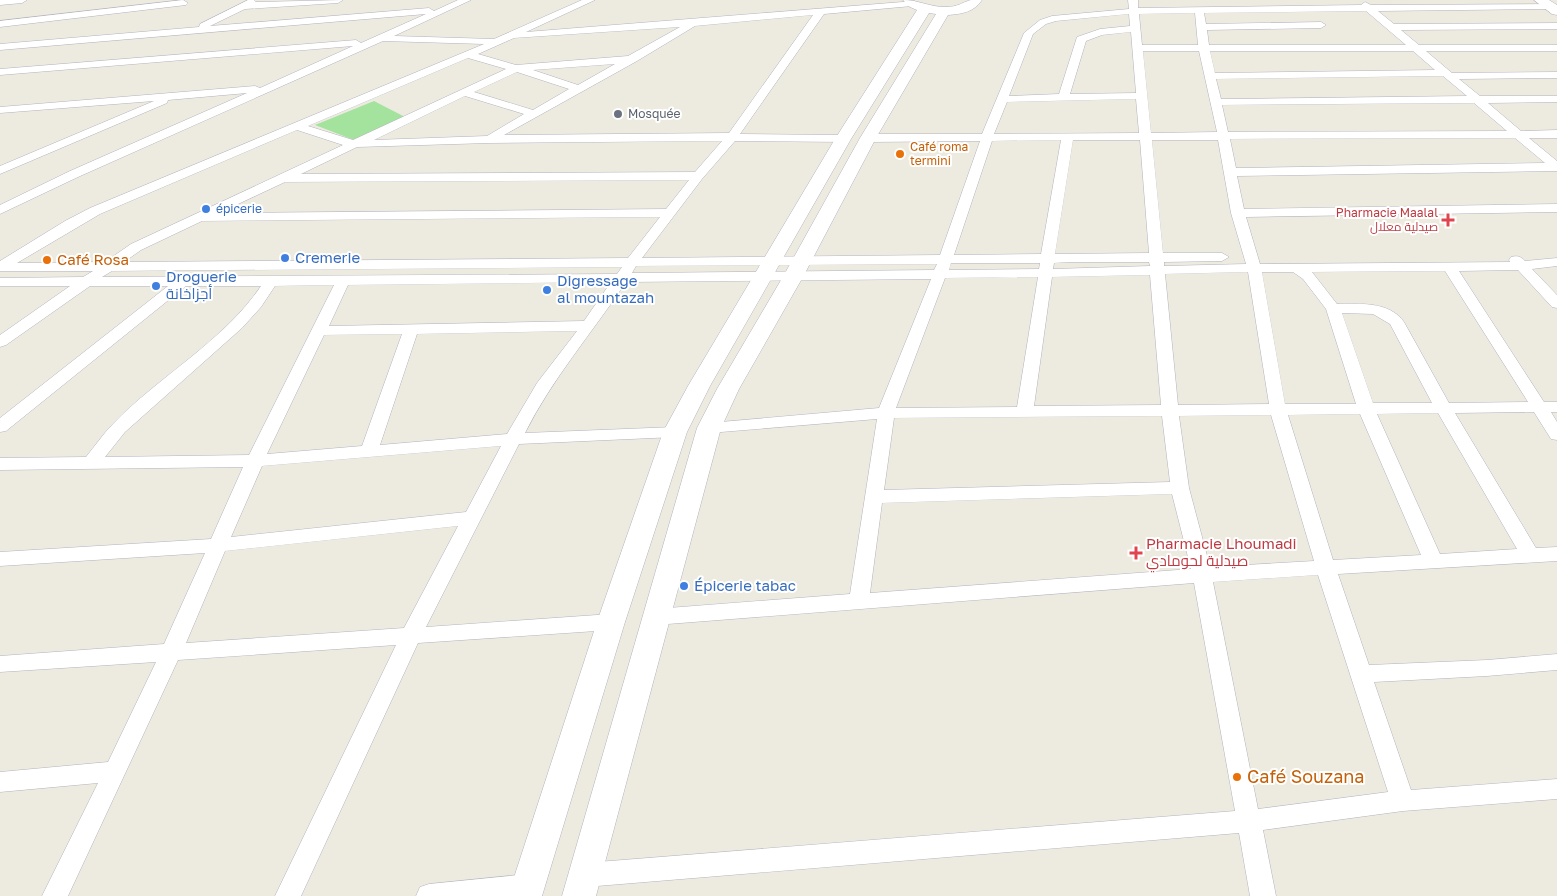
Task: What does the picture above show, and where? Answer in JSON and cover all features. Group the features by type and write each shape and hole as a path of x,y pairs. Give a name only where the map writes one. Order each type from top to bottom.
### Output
{"street":[{"path":"0,2 22,0"},
{"path":"195,30 255,0"},
{"path":"241,6 338,0 330,20"},
{"path":"0,210 74,174 466,0"},
{"path":"1,267 70,224 95,212 503,39 590,0"},
{"path":"781,4 839,0"},
{"path":"0,72 412,38 503,39 821,12 923,6 968,8 976,3 976,0"},
{"path":"1234,0 1243,10"},
{"path":"1296,0 1327,31 1364,74"},
{"path":"1359,0 1557,167"},
{"path":"158,15 186,1"},
{"path":"0,47 55,26 186,1"},
{"path":"367,16 393,4"},
{"path":"859,600 886,414 946,258 987,137 1004,99 1029,33 1043,22 1071,15 1134,6 1199,10 1243,10 1549,5"},
{"path":"923,6 868,138 798,268 728,389 710,428 655,617 582,885 1249,821 1403,801 1557,789"},
{"path":"429,896 527,891 611,622 675,432 699,386 923,6"},
{"path":"1134,6 1140,96 1170,412 1180,488 1202,575 1264,896"},
{"path":"0,24 55,26 116,37 444,10"},
{"path":"489,139 632,59 714,10"},
{"path":"1199,10 1204,49 1224,136 1238,213 1252,263 1278,410 1326,569 1403,801"},
{"path":"288,896 411,635 528,410 669,213 732,137 821,12"},
{"path":"533,25 590,20"},
{"path":"116,37 141,24"},
{"path":"1392,27 1557,26"},
{"path":"1201,27 1327,31"},
{"path":"1064,98 1080,39 1100,32 1135,30"},
{"path":"1138,48 1557,48"},
{"path":"30,81 344,53"},
{"path":"467,54 580,88"},
{"path":"0,342 106,266 136,247 462,92 516,68 632,59"},
{"path":"1210,76 1364,74 1557,75"},
{"path":"0,110 268,88"},
{"path":"462,92 535,114"},
{"path":"0,170 180,94"},
{"path":"1004,99 1140,96"},
{"path":"1216,102 1557,99"},
{"path":"0,122 31,108"},
{"path":"297,126 351,144 489,139 732,137 843,139"},
{"path":"868,138 1557,134"},
{"path":"1026,412 1048,257 1068,136"},
{"path":"1230,172 1557,167"},
{"path":"280,178 698,176"},
{"path":"1238,213 1557,208"},
{"path":"197,217 669,213"},
{"path":"1,267 798,268 940,273 1046,272 1156,264 1252,263 1510,254 1554,262"},
{"path":"1510,254 1557,304"},
{"path":"798,268 946,258 1048,257 1156,264"},
{"path":"1252,263 1296,268 1448,268 1523,266 1554,262"},
{"path":"1296,268 1308,276 1333,309 1366,409 1434,562"},
{"path":"1448,268 1557,435"},
{"path":"0,282 343,281 628,269"},
{"path":"0,427 183,281"},
{"path":"92,462 119,428 237,325 256,304 271,281"},
{"path":"56,896 171,653 255,461 343,281"},
{"path":"1333,309 1377,310 1390,314 1484,481 1531,556"},
{"path":"318,331 589,326"},
{"path":"369,451 411,329"},
{"path":"710,428 886,414 1170,412 1442,406 1557,407"},
{"path":"0,464 255,461 514,440 675,432"},
{"path":"873,496 1180,488"},
{"path":"0,559 217,545 472,518"},
{"path":"655,617 1202,575 1557,554"},
{"path":"0,664 611,622"},
{"path":"1361,674 1487,668 1557,662"},
{"path":"0,782 116,772"}],"green space":[{"path":"374,101 405,117 354,140 315,125"}],"place":[{"name":"Mosquée","path":"618,114"},
{"name":"Café roma termini","path":"900,154"},
{"name":"épicerie","path":"206,209"},
{"name":"Pharmacie Maalal صيدلية معلال","path":"1448,220"},
{"name":"Cremerie","path":"285,258"},
{"name":"Café Rosa","path":"47,260"},
{"name":"Droguerie أجزاخانة","path":"156,286"},
{"name":"Digressage al mountazah","path":"547,290"},
{"name":"Pharmacie Lhoumadi صيدلية لحومادي","path":"1136,553"},
{"name":"Épicerie tabac","path":"684,586"},
{"name":"Café Souzana","path":"1237,777"}]}
